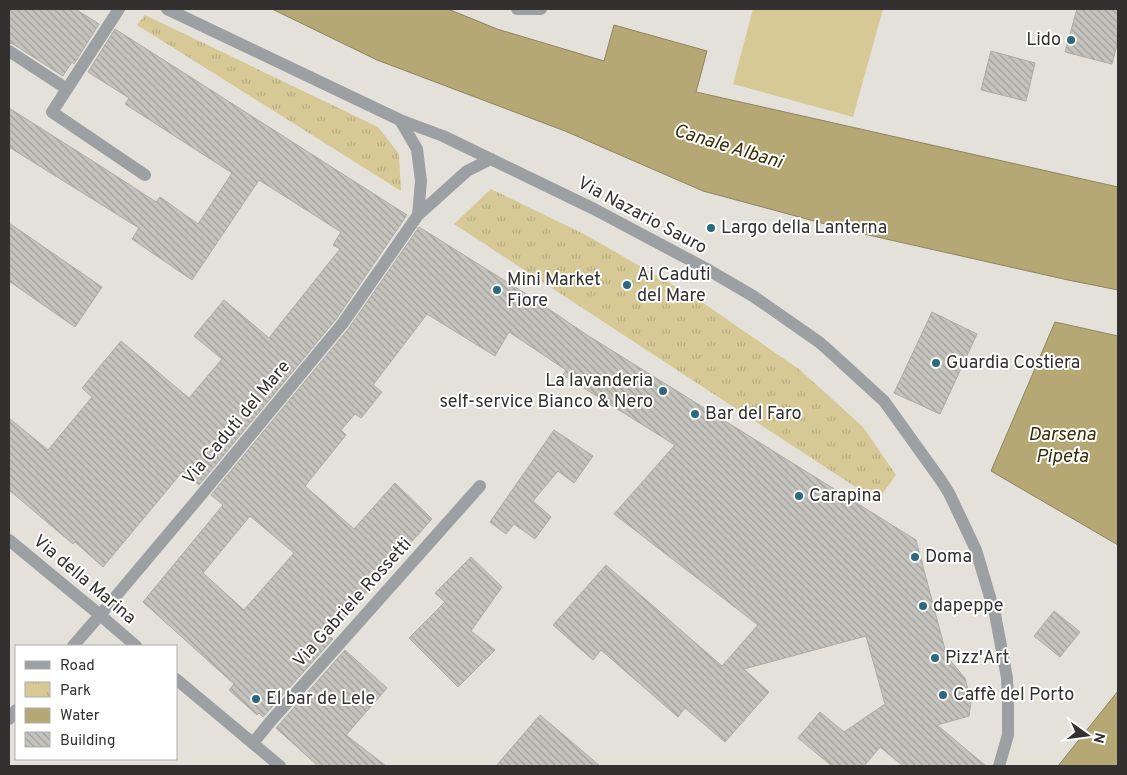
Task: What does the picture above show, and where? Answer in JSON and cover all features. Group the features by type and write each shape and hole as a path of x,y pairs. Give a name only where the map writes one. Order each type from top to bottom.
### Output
{"street":[{"path":"120,9 52,112 145,175"},
{"name":"Via Nazario Sauro","path":"167,9 400,120 443,136 491,159 601,213 705,268 753,296 819,342 884,401 945,486 976,550 995,614 1007,678 1008,735 999,766"},
{"path":"517,9 541,9"},
{"path":"9,51 67,89"},
{"name":"Via Caduti del Mare","path":"400,120 417,149 422,181 418,216"},
{"name":"Via Caduti del Mare","path":"74,645 343,323 418,216 467,171 491,159"},
{"name":"Via Gabriele Rossetti","path":"253,743 480,486"},
{"name":"Via della Marina","path":"9,540 135,645"},
{"path":"178,681 280,766"}],"green space":[{"path":"753,9 883,9 853,117 733,84"},
{"path":"145,15 378,127 399,154 401,191 137,25"},
{"path":"491,189 584,234 699,300 800,370 863,427 896,475 877,501 454,224"}],"water":[{"name":"Canale Albani","path":"272,9 448,9 497,29 604,61 614,25 707,51 696,92 1118,187 1118,290 855,232 703,191 565,131 377,60"},
{"name":"Darsena Pipeta","path":"1055,322 1118,336 1118,545 991,471"},
{"path":"1118,691 1118,766 1058,766"}],"building":[{"path":"9,9 75,9 99,24 74,64 72,62 63,76 9,43"},
{"path":"1077,9 1118,9 1118,41 1112,64 1065,52"},
{"path":"115,29 407,215 337,318 199,485 183,471 103,567 75,542 73,544 9,490 9,418 48,450 92,397 82,388 121,341 189,398 222,359 194,336 224,300 269,338 340,249 333,245 341,232 259,180 192,280 132,239 139,228 9,147 9,108 156,202 160,197 198,224 232,173 125,104 129,98 88,72"},
{"path":"991,51 1035,63 1026,101 981,90"},
{"path":"9,223 102,287 75,327 9,281"},
{"path":"419,227 531,297 587,335 916,540 947,657 965,678 971,702 969,716 937,725 986,766 903,766 880,747 864,766 832,766 798,738 820,712 844,732 885,704 866,636 744,669 769,692 725,742 685,708 678,717 601,650 593,660 553,625 606,565 722,666 758,625 614,514 675,445 563,375 566,370 509,332 495,356 427,314 373,385 382,392 361,418 355,414 341,430 346,435 305,486 354,529 395,483 432,519 328,635 333,639 263,717 259,713 257,715 229,690 234,684 143,602 223,505 211,495 349,328","holes":["250,516 294,553 244,610 203,573"]},
{"name":"Guardia Costiera","path":"932,312 977,334 940,414 894,393"},
{"path":"554,430 593,456 574,483 558,471 533,501 551,517 535,539 514,524 506,534 490,522"},
{"path":"471,557 502,587 471,631 495,650 458,687 409,638 445,602 435,593"},
{"path":"1054,611 1080,632 1060,657 1034,636"},
{"path":"345,650 387,688 346,735 386,766 318,766 276,728"},
{"path":"540,715 600,766 496,766"}],"place":[{"name":"Lido","path":"1071,40"},
{"name":"Largo della Lanterna","path":"711,228"},
{"name":"Ai Caduti del Mare","path":"627,285"},
{"name":"Mini Market Fiore","path":"497,290"},
{"name":"Guardia Costiera","path":"936,363"},
{"name":"La lavanderia self-service Bianco & Nero","path":"663,391"},
{"name":"Bar del Faro","path":"695,414"},
{"name":"Carapina","path":"799,496"},
{"name":"Doma","path":"915,557"},
{"name":"dapeppe","path":"923,606"},
{"name":"Pizz'Art","path":"935,658"},
{"name":"Caffè del Porto","path":"943,695"},
{"name":"El bar de Lele","path":"256,699"}]}
